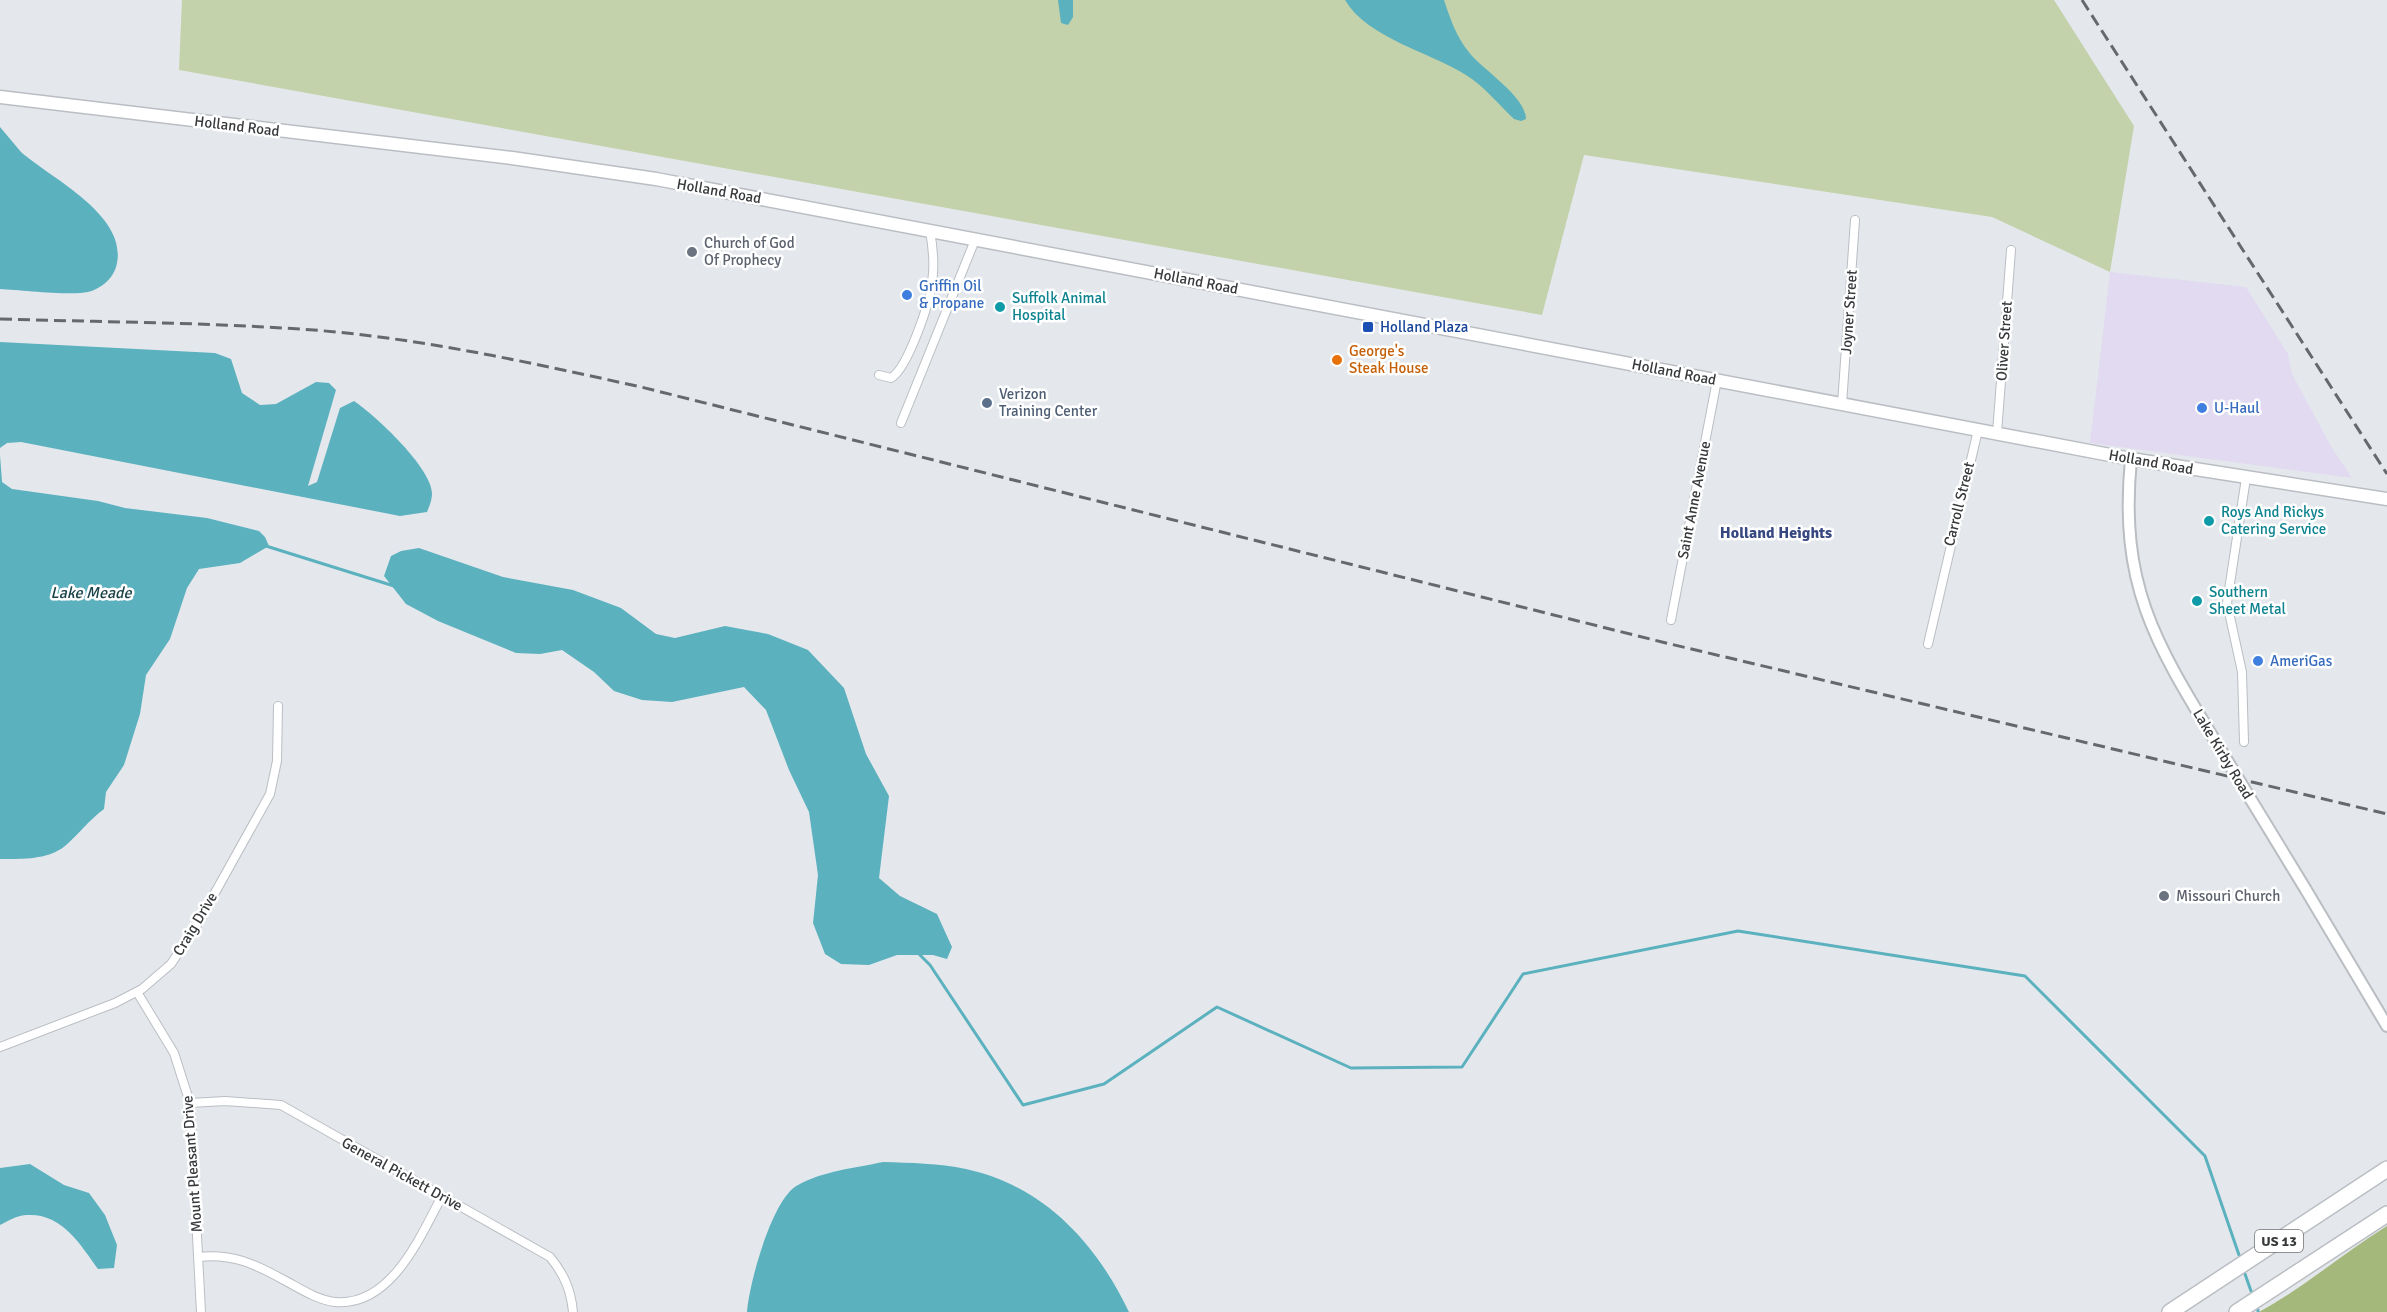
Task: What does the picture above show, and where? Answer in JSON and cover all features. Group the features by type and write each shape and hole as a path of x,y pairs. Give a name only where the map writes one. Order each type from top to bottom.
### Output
{"highway":[{"name":"US 13","path":"2170,1312 2387,1169"},
{"name":"US 13","path":"2237,1312 2387,1214"}],"main road":[{"name":"Holland Road","path":"0,97 577,167 930,231 2131,459 2387,499"}],"street":[{"name":"Joyner Street","path":"1842,404 1855,220"},
{"path":"879,375 891,378 900,372 920,323 932,282 930,231"},
{"path":"901,423 975,240"},
{"name":"Oliver Street","path":"1997,434 2011,249"},
{"name":"Saint Anne Avenue","path":"1671,620 1717,380"},
{"name":"Carroll Street","path":"1928,644 1941,578 1978,430"},
{"name":"Lake Kirby Road","path":"2131,459 2128,493 2129,543 2142,604 2163,654 2387,1026"},
{"path":"2244,742 2242,672 2227,603 2246,478"},
{"name":"Craig Drive","path":"0,1047 94,1012 137,992 158,976 182,950 266,801 276,770 278,706"},
{"name":"Mount Pleasant Drive","path":"137,992 174,1053 190,1103 201,1312"},
{"name":"General Pickett Drive","path":"190,1103 225,1101 281,1106 550,1257 561,1271 571,1293 573,1312"},
{"path":"198,1257 241,1258 310,1294 335,1302 368,1296 395,1276 410,1255 442,1196"}],"shaded area":[{"name":"U-Haul","path":"2110,272 2246,287 2288,354 2292,374 2332,448 2352,478 2090,443"}],"green space":[{"path":"182,0 2054,0 2134,126 2110,272 1992,217 1584,155 1542,315 179,70"},
{"path":"2387,1226 2387,1312 2259,1312 2292,1292"}],"water":[{"path":"1058,0 1073,0 1073,17 1068,25 1061,23"},
{"path":"1345,0 1444,0 1454,27 1464,45 1474,58 1519,101 1526,119 1521,121 1514,119 1473,79 1368,25"},
{"path":"0,127 21,152 87,202 102,217 113,234 118,251 115,270 100,287 80,293 0,289"},
{"path":"0,342 215,353 231,359 242,393 260,405 276,404 316,382 329,383 336,390 308,486 317,482 340,408 354,401 401,443 423,471 430,483 432,494 429,508 427,512 400,516 21,442 7,443 0,448"},
{"name":"Lake Meade","path":"0,455 2,482 12,489 98,501 125,508 207,518 259,531 269,546 240,563 199,569 187,588 170,639 146,675 140,714 124,765 106,792 104,809 58,851 25,859 0,859"},
{"path":"419,548 503,577 573,590 621,608 656,634 675,638 725,626 768,634 808,650 844,688 866,754 889,796 879,878 900,896 937,914 952,947 947,959 933,955 897,955 869,965 841,964 825,954 813,923 818,875 809,812 789,770 766,710 744,687 672,702 642,700 614,691 594,672 562,650 540,654 516,653 438,621 406,604 384,576 391,556 401,551"},
{"path":"883,1162 935,1164 966,1169 994,1177 1020,1189 1064,1221 1083,1241 1101,1263 1129,1312 747,1312 757,1263 771,1224 788,1193 798,1185 818,1176"},
{"path":"30,1164 64,1185 89,1193 105,1215 117,1245 114,1268 98,1269 77,1240 50,1219 24,1215 0,1225 0,1168"}],"waterway":[{"path":"266,546 394,586"},
{"path":"919,954 930,965 1023,1105 1104,1084 1217,1007 1351,1068 1462,1067 1523,974 1738,931 2025,976 2205,1156 2239,1255"},
{"path":"2245,1274 2251,1291"}],"railway":[{"path":"2082,0 2387,474"},
{"path":"0,319 212,324 327,331 418,342 552,368 641,387 1662,642 2387,814"}],"place":[{"name":"Church of God Of Prophecy","path":"692,252"},
{"name":"Griffin Oil & Propane","path":"907,295"},
{"name":"Suffolk Animal Hospital","path":"1000,307"},
{"name":"Holland Plaza","path":"1368,327"},
{"name":"George's Steak House","path":"1337,360"},
{"name":"Verizon Training Center","path":"987,403"},
{"name":"U-Haul","path":"2202,408"},
{"name":"Roys And Rickys Catering Service","path":"2209,521"},
{"name":"Southern Sheet Metal","path":"2197,601"},
{"name":"AmeriGas","path":"2258,661"},
{"name":"Missouri Church","path":"2164,896"}],"district":[{"name":"Holland Heights","path":"1776,533"}]}
